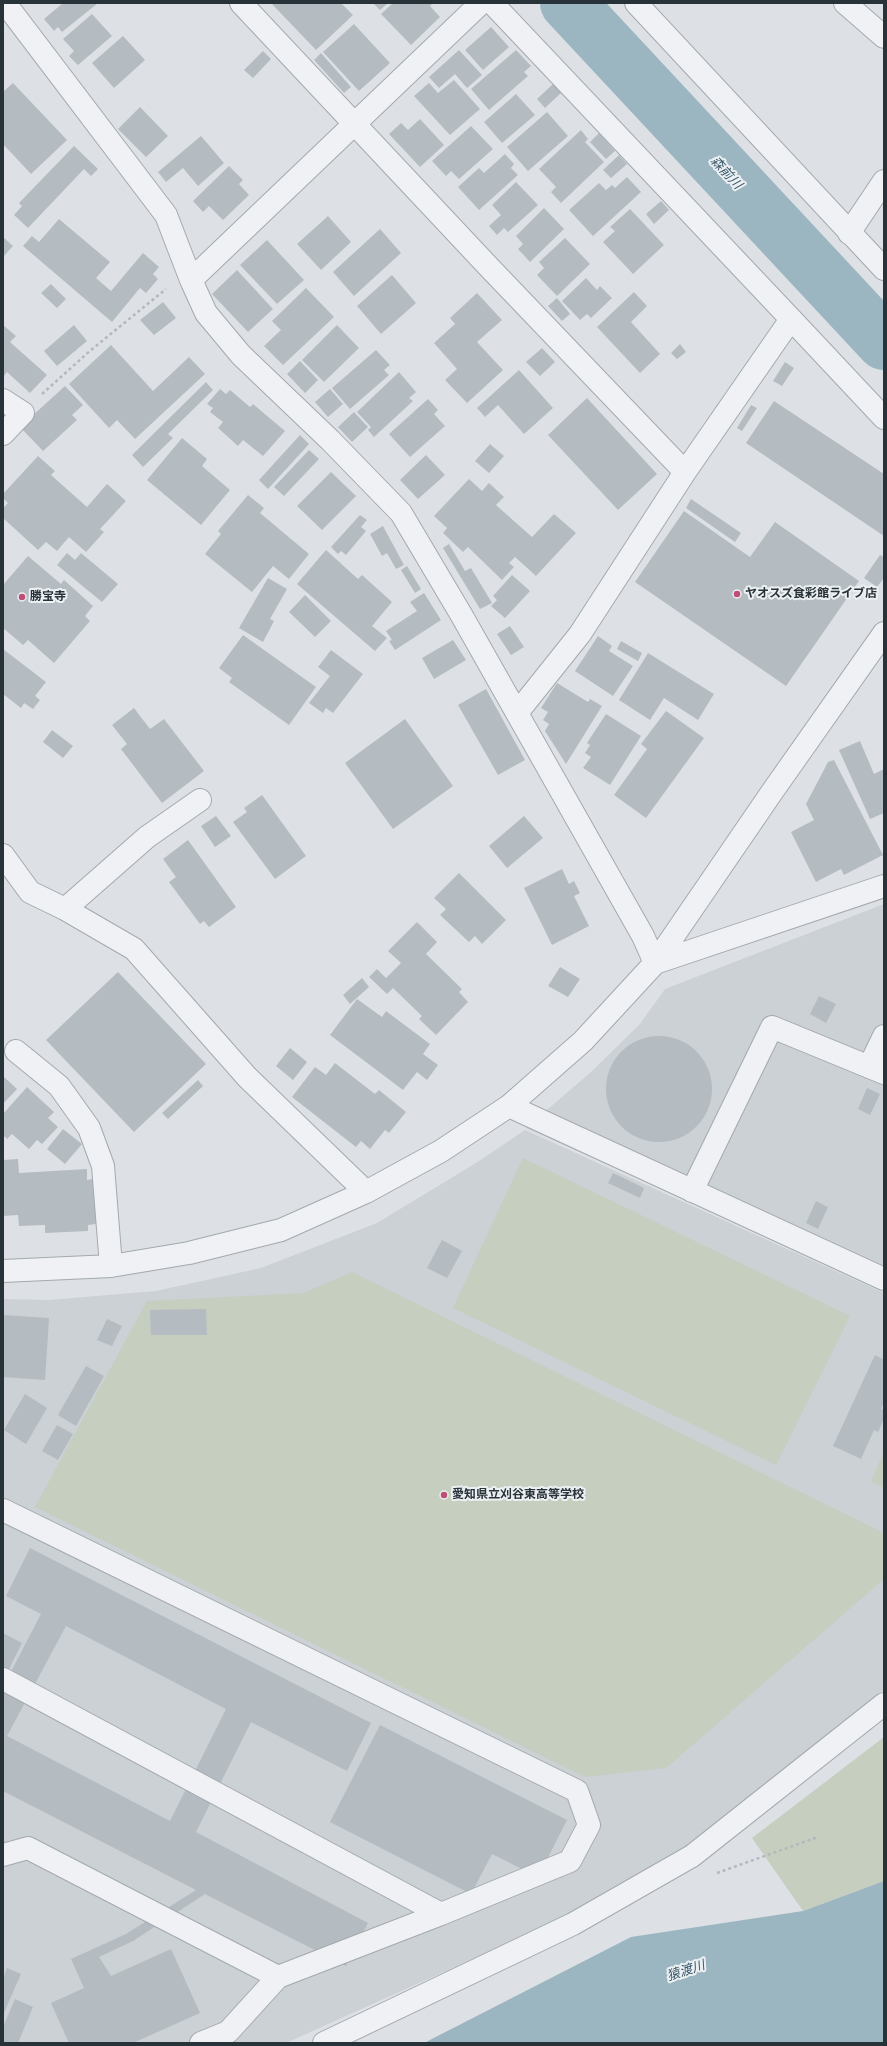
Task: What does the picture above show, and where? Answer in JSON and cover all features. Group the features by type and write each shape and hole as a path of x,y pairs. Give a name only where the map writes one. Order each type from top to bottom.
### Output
{"street":[{"path":"5,3 166,215 191,280 206,313 241,355 330,440 401,513 517,713 643,936 655,963"},
{"path":"242,3 486,264 685,472"},
{"path":"191,280 481,3"},
{"path":"492,3 884,418"},
{"path":"636,3 884,269"},
{"path":"845,3 884,37"},
{"path":"849,233 884,181"},
{"path":"517,713 580,634 685,472 791,320"},
{"path":"3,400 23,413 3,434"},
{"path":"3,1271 111,1266 189,1252 281,1230 366,1192 441,1151 509,1106 584,1041 655,963 772,792 884,633"},
{"path":"64,909 148,837 200,800"},
{"path":"3,855 30,892 64,909 134,949 248,1077 366,1192"},
{"path":"655,963 884,886"},
{"path":"692,1191 772,1027 877,1070 884,1036"},
{"path":"16,1051 59,1086 89,1128 103,1166 111,1266"},
{"path":"509,1106 884,1279"},
{"path":"3,1510 577,1791 589,1825 570,1860 441,1914 278,1977 228,2032 202,2043"},
{"path":"3,1678 441,1914"},
{"path":"324,2043 573,1924 692,1856 884,1704"},
{"path":"3,1855 28,1848 278,1977"}],"path":[{"path":"23,413 61,375 164,290 191,280"}],"shaded area":[{"path":"884,904 884,1288 526,1128 591,1072 640,1024 665,989"},
{"name":"愛知県立刈谷東高等学校","path":"525,1130 884,1293 884,1689 684,1847 568,1916 286,2043 3,2043 3,1299 49,1300 156,1291 261,1268 377,1223 476,1163"}],"green space":[{"path":"523,1158 850,1316 776,1465 453,1308"},
{"path":"352,1272 884,1533 884,1579 666,1768 585,1777 35,1507 147,1301 304,1293"},
{"path":"884,1451 884,1488 871,1482"},
{"path":"884,1737 884,1881 803,1911 752,1838"}],"water":[{"name":"猿渡川","path":"884,1881 884,2043 424,2043 631,1937 803,1911"}],"building":[{"path":"63,3 98,3 62,32 58,27 54,31 44,19"},
{"path":"271,3 341,3 353,15 316,50"},
{"path":"373,3 388,3 380,10"},
{"path":"393,3 433,3 430,6 440,17 411,45 381,14"},
{"path":"92,14 112,36 78,65 69,56 74,51 63,39"},
{"path":"354,24 390,63 359,91 323,52"},
{"path":"491,27 509,47 483,70 465,50"},
{"path":"123,36 145,60 114,88 92,63"},
{"path":"459,50 482,75 467,88 455,74 439,88 429,77"},
{"path":"516,50 531,66 524,72 528,76 489,110 471,89"},
{"path":"263,51 271,59 253,78 244,70"},
{"path":"321,53 351,87 344,93 314,60"},
{"path":"454,80 480,109 450,135 414,96 429,83 438,93"},
{"path":"13,83 67,140 31,174 3,144 3,92"},
{"path":"553,84 561,93 545,108 537,99"},
{"path":"516,94 535,115 502,143 484,122"},
{"path":"140,107 168,136 146,157 118,129"},
{"path":"547,112 568,136 528,171 507,147"},
{"path":"420,119 444,145 420,167 389,134 401,123 408,130"},
{"path":"471,126 493,149 459,179 451,171 446,176 432,161"},
{"path":"581,130 588,139 585,142 604,162 561,203 551,192 556,187 539,169"},
{"path":"599,133 615,151 606,159 590,142"},
{"path":"201,136 224,163 198,186 183,168 166,182 158,172"},
{"path":"74,146 98,169 91,176 84,169 28,228 14,215 22,206 19,203"},
{"path":"505,154 514,164 511,168 518,175 479,210 458,187 479,168 484,173"},
{"path":"619,155 627,164 611,178 603,170"},
{"path":"229,166 243,180 239,184 249,195 223,220 209,206 203,212 193,201"},
{"path":"627,177 641,192 593,236 569,210 599,183 606,190 612,185 615,188"},
{"path":"516,182 538,205 508,232 504,228 497,235 489,226 501,215 492,205"},
{"path":"661,201 669,210 654,224 646,214"},
{"path":"544,208 564,229 530,262 518,249 523,244 516,236"},
{"path":"630,209 664,245 633,274 603,242 615,231 610,227"},
{"path":"328,216 351,242 321,270 297,244"},
{"path":"59,219 110,262 96,278 111,291 143,253 159,267 153,274 158,279 146,293 140,288 112,322 23,246 32,236 39,242"},
{"path":"380,229 401,253 354,296 333,272"},
{"path":"3,237 13,246 3,257"},
{"path":"565,238 590,264 557,296 537,275 544,268 539,262"},
{"path":"267,240 304,280 277,304 240,265"},
{"path":"237,270 273,309 248,332 212,294"},
{"path":"392,275 416,303 381,334 357,306"},
{"path":"586,278 597,290 600,286 612,298 591,318 587,314 580,320 562,301"},
{"path":"51,284 66,299 57,308 41,293"},
{"path":"306,288 334,317 283,365 264,346 281,330 272,321"},
{"path":"634,292 647,306 631,322 660,354 640,373 597,327"},
{"path":"477,293 502,320 477,342 503,370 467,403 445,380 457,369 434,343 455,324 450,318"},
{"path":"557,298 570,314 562,321 548,306"},
{"path":"163,302 176,318 154,335 140,320"},
{"path":"3,325 16,336 10,342 47,375 30,393 7,372 3,377"},
{"path":"74,325 87,341 57,366 44,351"},
{"path":"337,325 359,348 324,382 302,360"},
{"path":"680,344 686,352 677,359 671,353"},
{"path":"111,345 153,391 189,357 205,374 135,439 117,420 109,428 69,384"},
{"path":"542,348 555,362 540,376 526,362"},
{"path":"376,350 390,365 384,370 389,375 350,409 332,388"},
{"path":"300,361 318,380 305,393 287,374"},
{"path":"785,362 794,368 782,386 773,381"},
{"path":"519,370 553,408 524,434 498,405 485,417 477,408"},
{"path":"399,372 416,392 409,398 413,401 374,437 368,430 371,427 357,412"},
{"path":"206,382 213,390 168,434 173,438 143,467 132,455"},
{"path":"65,386 83,405 72,415 77,420 43,451 20,427"},
{"path":"220,389 226,394 230,390 250,407 253,404 285,431 263,456 243,440 238,446 218,428 223,422 210,412 213,408 207,404"},
{"path":"330,389 343,404 328,417 315,402"},
{"path":"587,398 657,474 618,510 548,435"},
{"path":"428,399 438,410 434,414 445,426 410,457 389,434"},
{"path":"774,401 884,474 884,536 746,443"},
{"path":"751,405 757,408 742,431 737,428"},
{"path":"354,412 368,427 352,442 338,427"},
{"path":"300,435 309,444 268,489 259,480"},
{"path":"182,438 207,459 202,466 230,490 201,525 147,480"},
{"path":"490,444 504,456 489,473 475,461"},
{"path":"309,450 319,459 284,496 274,487"},
{"path":"426,455 445,475 418,499 400,480"},
{"path":"38,456 55,471 51,475 87,507 107,484 126,501 100,529 104,532 86,552 69,537 57,551 46,542 38,550 3,518 3,508 8,503 3,498 3,494"},
{"path":"331,472 356,496 322,530 297,506"},
{"path":"469,479 482,491 489,483 504,497 496,505 532,537 554,514 576,533 536,576 515,557 509,563 514,567 502,580 468,547 463,552 443,533 447,528 434,516"},
{"path":"248,495 264,508 260,513 309,554 289,579 273,566 252,592 205,554 221,534 218,531"},
{"path":"691,499 741,533 735,542 686,508"},
{"path":"684,511 750,557 775,522 859,581 786,686 635,582"},
{"path":"360,515 367,520 361,527 366,531 346,555 341,551 338,554 331,547"},
{"path":"383,526 404,565 396,569 387,553 382,556 370,534"},
{"path":"449,544 465,571 471,568 492,603 480,609 443,548"},
{"path":"326,550 358,579 362,575 392,602 372,626 387,638 375,651 297,584"},
{"path":"67,553 75,560 81,553 118,584 102,602 57,565"},
{"path":"880,555 884,557 884,578 877,587 864,578"},
{"path":"28,556 61,584 64,580 93,606 85,616 90,621 54,663 28,640 23,645 3,628 3,585"},
{"path":"407,566 421,589 415,593 401,570"},
{"path":"512,575 530,591 505,618 491,606 497,600 493,596"},
{"path":"268,578 287,589 270,619 274,621 263,642 239,628"},
{"path":"424,593 441,620 395,650 389,641 392,640 386,631 417,611 410,602"},
{"path":"305,595 331,621 315,637 289,612"},
{"path":"510,626 524,647 511,655 497,634"},
{"path":"243,635 316,687 289,725 229,682 232,678 219,668"},
{"path":"598,636 612,646 609,651 633,666 613,696 575,671"},
{"path":"453,640 466,660 434,679 422,658"},
{"path":"621,641 642,653 638,661 617,649"},
{"path":"3,649 46,682 35,696 40,700 33,709 24,703 21,708 3,694"},
{"path":"331,650 363,674 333,713 326,708 323,713 309,703 330,676 318,667"},
{"path":"648,653 714,694 698,720 664,698 650,720 619,700"},
{"path":"557,683 588,702 590,699 602,706 566,764 545,731 549,724 543,720 548,712 541,708"},
{"path":"486,689 525,760 498,775 458,705"},
{"path":"134,708 150,729 164,719 204,771 162,803 121,749 127,744 112,725"},
{"path":"666,711 704,738 646,818 614,795 647,749 641,744"},
{"path":"606,714 641,736 610,785 583,768 591,757 585,753 590,745 587,743"},
{"path":"405,719 453,786 393,829 345,763"},
{"path":"52,730 73,746 63,758 43,742"},
{"path":"860,741 874,774 884,769 884,813 870,819 839,750"},
{"path":"834,760 883,855 844,875 841,869 816,882 791,832 814,820 806,804 828,762"},
{"path":"262,795 306,856 275,879 233,822 247,812 244,808"},
{"path":"216,816 231,836 215,847 201,826"},
{"path":"524,816 543,838 507,868 489,846"},
{"path":"188,840 236,907 209,927 204,921 200,924 169,882 176,877 163,859"},
{"path":"562,869 569,884 574,881 580,893 574,896 589,926 552,945 524,888"},
{"path":"459,873 506,920 482,944 475,936 469,942 440,915 446,909 434,898"},
{"path":"417,922 437,942 426,954 462,989 459,992 468,1002 436,1035 419,1019 422,1016 393,988 387,994 369,977 377,969 386,978 401,963 388,951"},
{"path":"560,967 580,979 568,997 548,986"},
{"path":"118,972 206,1064 134,1132 46,1040"},
{"path":"362,978 369,987 350,1004 343,995"},
{"path":"819,996 836,1004 826,1023 810,1014"},
{"path":"357,999 382,1017 386,1011 430,1044 423,1054 438,1065 427,1080 417,1072 403,1090 330,1035"},
{"path":"659,1036 679,1040 696,1052 708,1069 712,1089 708,1109 696,1126 679,1138 659,1142 639,1138 622,1126 610,1109 606,1089 610,1069 622,1052 639,1040"},
{"path":"290,1048 307,1062 293,1080 276,1066"},
{"path":"335,1063 375,1094 379,1090 406,1112 389,1133 385,1130 370,1149 361,1141 356,1147 292,1097 315,1067 326,1075"},
{"path":"3,1076 17,1089 3,1104"},
{"path":"198,1080 203,1086 168,1119 162,1113"},
{"path":"27,1087 54,1112 48,1118 58,1127 42,1144 37,1140 29,1149 12,1134 7,1139 3,1135 3,1114"},
{"path":"867,1088 880,1094 870,1115 858,1109"},
{"path":"63,1129 82,1144 65,1164 47,1149"},
{"path":"18,1159 19,1173 87,1169 87,1180 93,1179 96,1224 88,1225 88,1231 45,1233 45,1225 19,1226 18,1215 3,1216 3,1160"},
{"path":"613,1173 644,1188 640,1198 608,1183"},
{"path":"816,1201 828,1207 818,1229 806,1223"},
{"path":"442,1240 462,1251 447,1278 427,1268"},
{"path":"206,1309 207,1335 151,1335 150,1310"},
{"path":"3,1315 49,1318 45,1380 3,1377"},
{"path":"107,1319 122,1326 112,1346 97,1340"},
{"path":"875,1355 884,1360 884,1402 881,1409 884,1410 884,1419 878,1432 874,1430 861,1459 833,1446"},
{"path":"86,1366 104,1376 76,1426 58,1415"},
{"path":"25,1394 47,1408 26,1444 4,1430"},
{"path":"57,1425 73,1434 58,1460 42,1451"},
{"path":"30,1548 371,1723 347,1771 251,1722 196,1832 368,1923 346,1966 205,1894 133,1941 99,1957 111,1976 171,1949 200,2013 133,2043 69,2043 51,2003 84,1988 71,1959 126,1934 196,1890 3,1791 3,1687 41,1614 6,1596","holes":["66,1626 226,1709 170,1821 7,1736"]},
{"path":"3,1633 22,1643 3,1681"},
{"path":"380,1725 567,1820 538,1877 492,1854 471,1894 330,1822"},
{"path":"7,1968 21,1974 3,2015 3,1979"},
{"path":"15,1999 33,2007 18,2043 3,2043 3,2027"}],"waterway":[{"name":"森前川","path":"568,3 884,342"}],"place":[{"name":"ヤオスズ食彩館ライブ店","path":"737,594"},
{"name":"勝宝寺","path":"22,597"},
{"name":"愛知県立刈谷東高等学校","path":"444,1495"}]}
